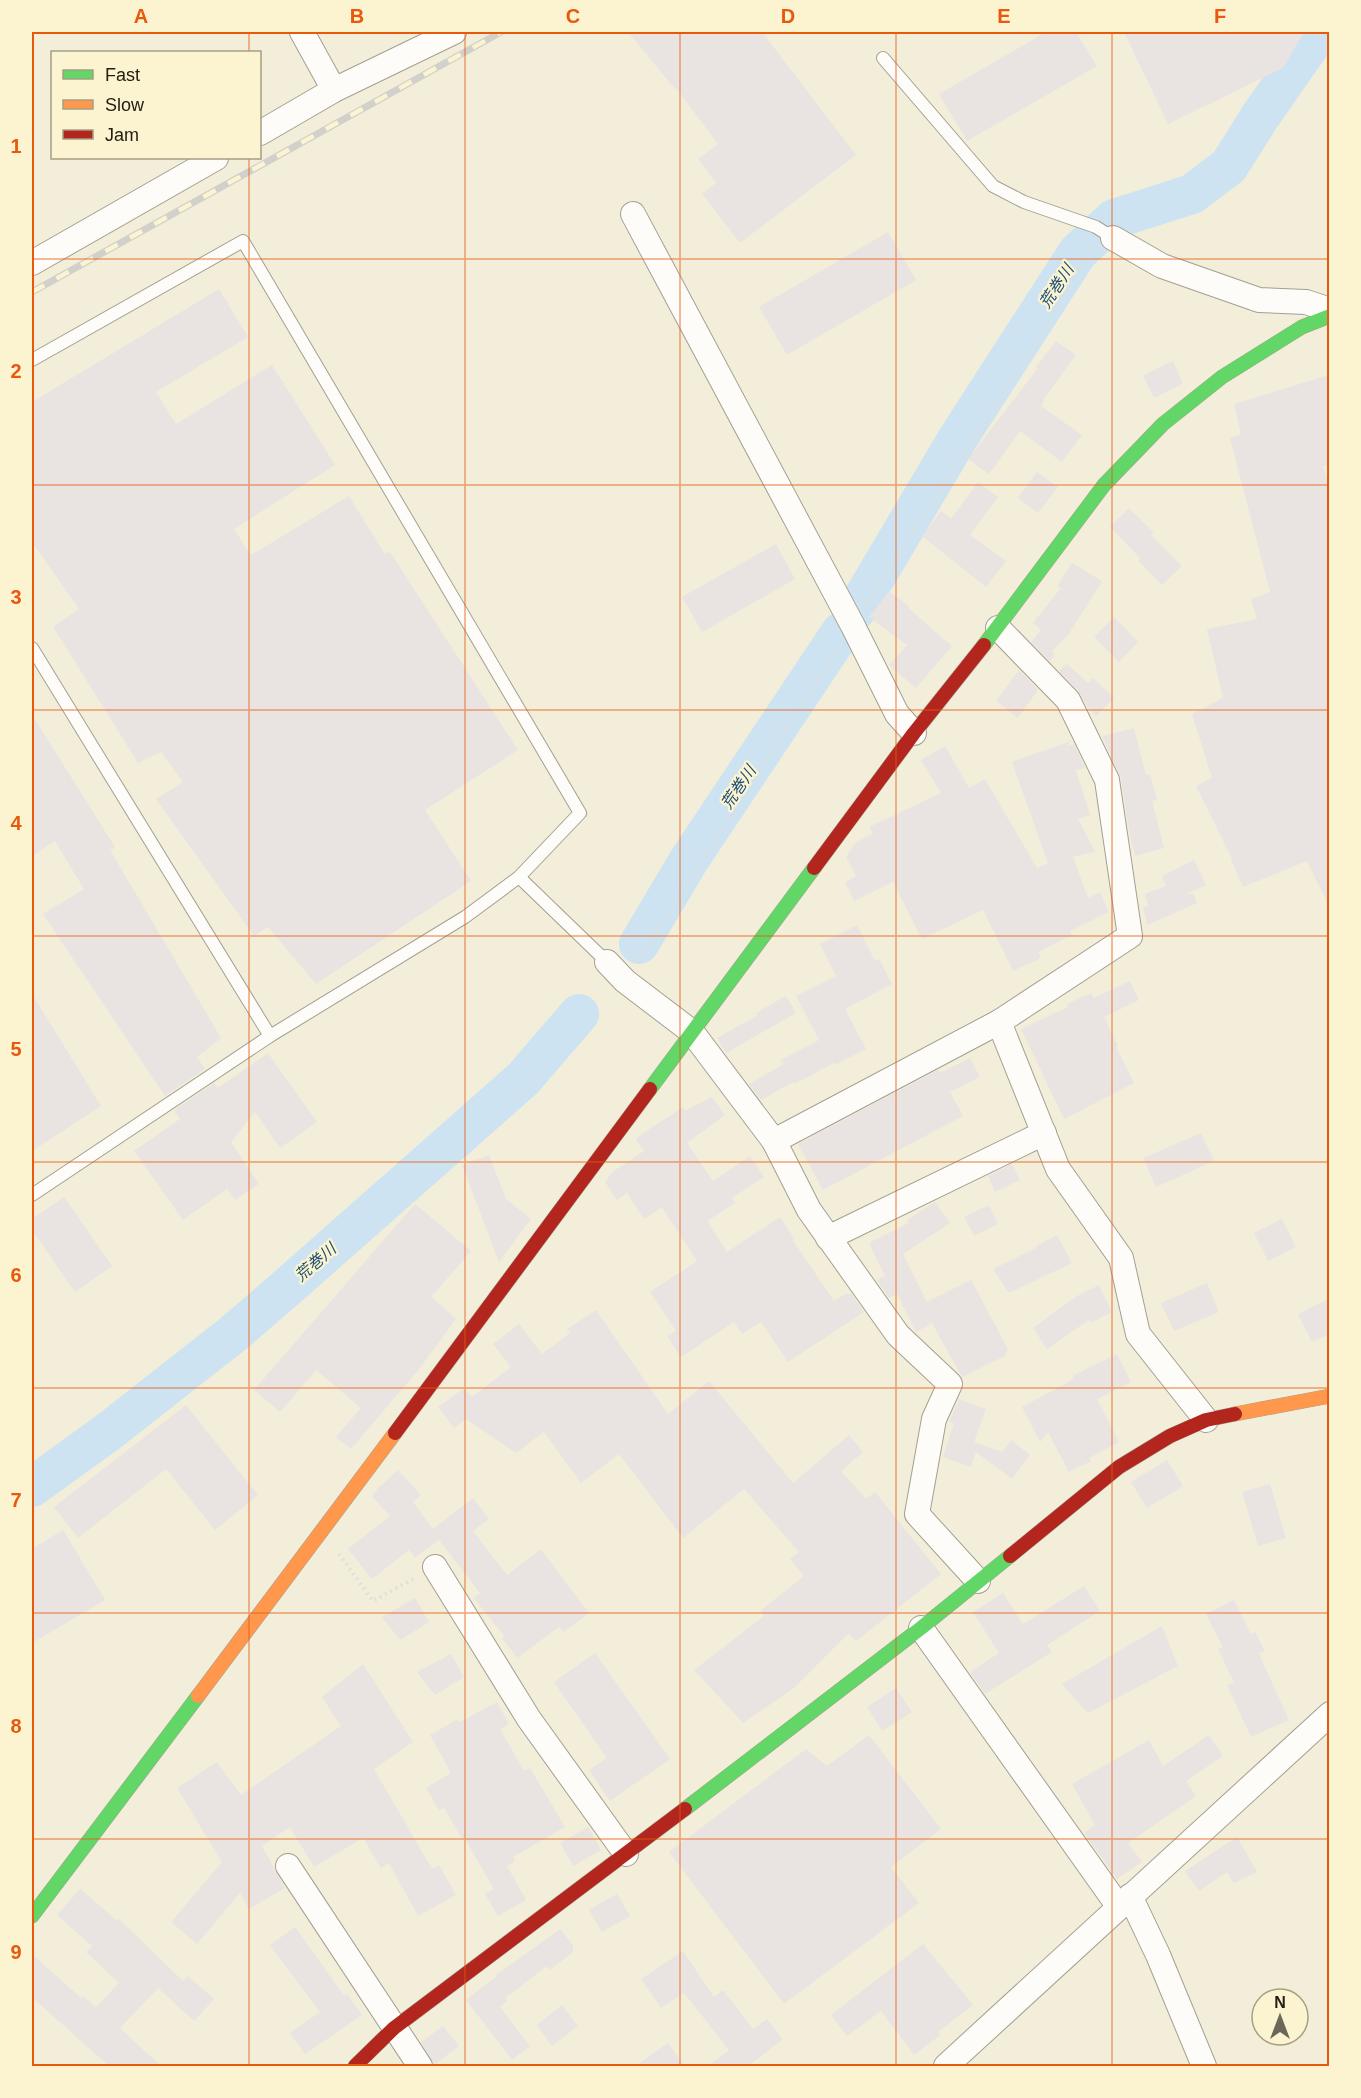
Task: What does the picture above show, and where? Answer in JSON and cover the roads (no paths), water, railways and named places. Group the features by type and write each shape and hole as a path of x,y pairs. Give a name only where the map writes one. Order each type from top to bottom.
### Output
{"street":[{"path":"302,32 334,90"},
{"path":"261,132 334,90 453,32"},
{"path":"32,263 214,159"},
{"path":"633,214 897,714 914,733"},
{"path":"1106,234 1162,266 1259,300 1306,302 1329,310"},
{"path":"32,1916 323,1531 914,733 998,628 1104,485 1163,424 1222,377 1302,327 1329,316"},
{"path":"774,1141 999,1022 1130,936 1107,780 1068,700 998,628"},
{"path":"607,962 625,981 692,1032 774,1141 809,1210 898,1335 950,1384 934,1419 917,1514 978,1581"},
{"path":"999,1022 1058,1169 1121,1258 1138,1334 1206,1420"},
{"path":"828,1238 1044,1132"},
{"path":"355,2067 394,2028 921,1628 1119,1467 1170,1436 1206,1420 1329,1396"},
{"path":"435,1567 529,1719 626,1854"},
{"path":"921,1628 1125,1901 1158,1955 1204,2067"},
{"path":"946,2067 1329,1714"},
{"path":"288,1866 420,2067"}],"lane":[{"path":"883,57 993,186 1024,202 1106,234"},
{"path":"32,360 243,242 580,813 519,877 465,917 270,1036 32,1195"},
{"path":"32,648 270,1036"},
{"path":"519,877 607,962"}],"waterway":[{"name":"荒巻川","path":"856,610 958,438 1078,252 1114,219 1192,194 1229,166 1259,118 1319,32"},
{"name":"荒巻川","path":"639,944 689,860 841,632"},
{"name":"荒巻川","path":"32,1487 108,1432 233,1334 292,1283 523,1079 579,1014"}],"railway":[{"path":"32,292 501,32"}]}
